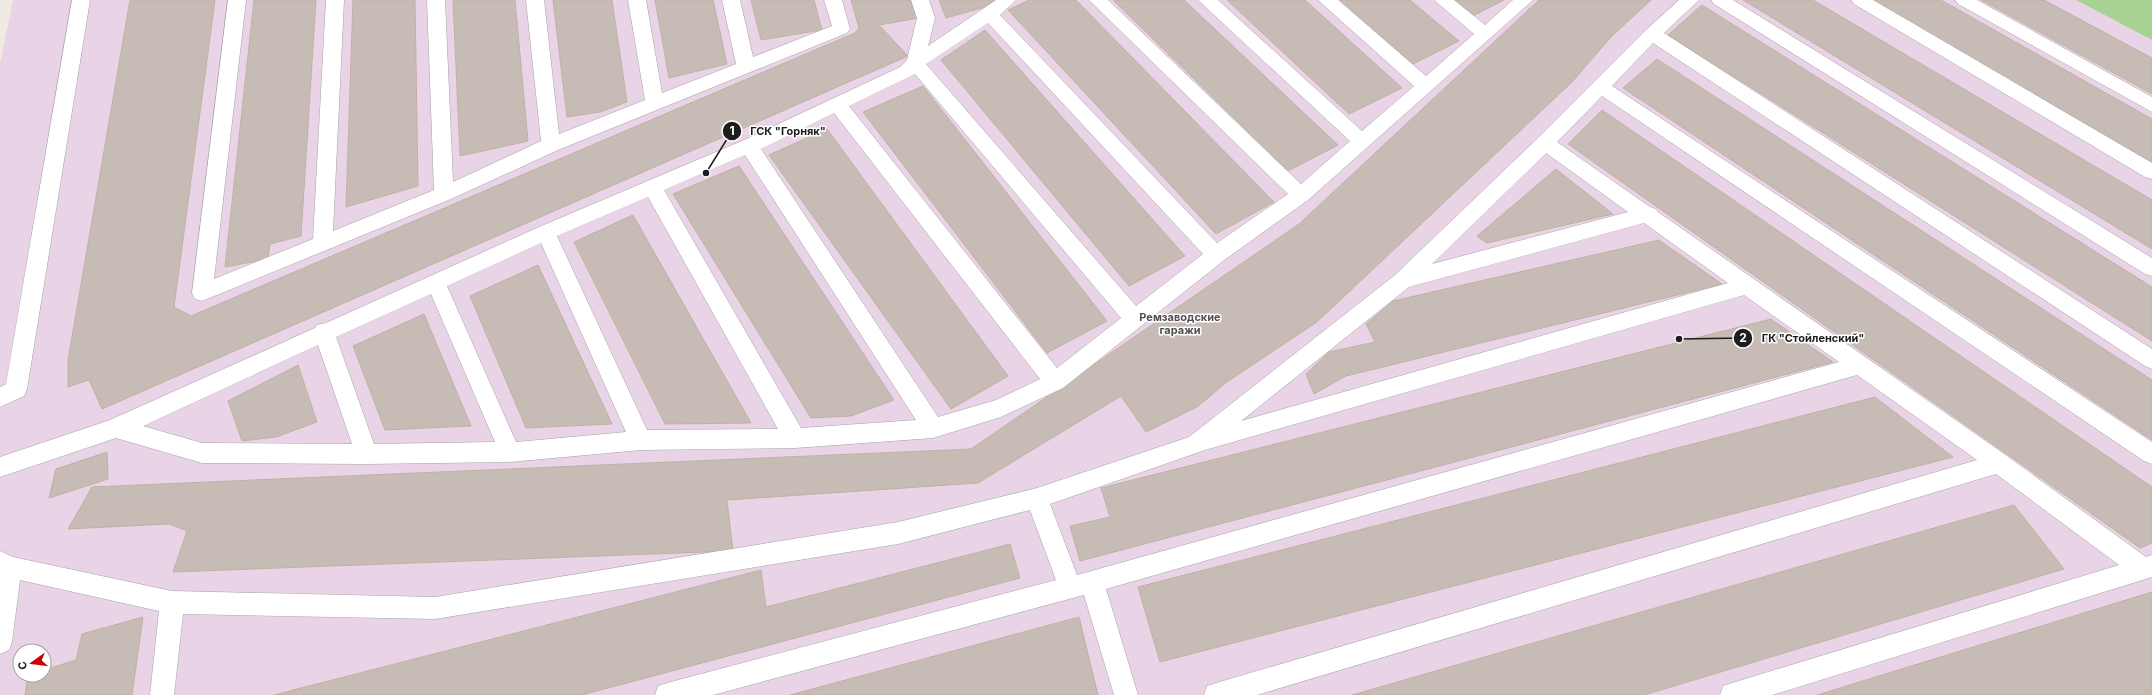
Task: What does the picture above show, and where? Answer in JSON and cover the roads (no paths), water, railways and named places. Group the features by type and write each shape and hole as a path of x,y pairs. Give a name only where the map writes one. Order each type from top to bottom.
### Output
{"lane":[{"path":"0,398 16,389 81,0"},
{"path":"237,0 202,293 444,194 551,145 841,29 833,0"},
{"path":"323,244 335,0"},
{"path":"436,0 444,194"},
{"path":"535,0 551,145"},
{"path":"637,0 655,103"},
{"path":"732,0 746,68"},
{"path":"915,63 926,18 920,0"},
{"path":"0,466 116,428 324,331 546,232 749,146 838,105 906,72 915,63 989,14 1007,0"},
{"path":"1098,0 1301,195"},
{"path":"1207,0 1363,142"},
{"path":"1326,0 1425,85"},
{"path":"1443,0 1484,34"},
{"path":"116,428 202,453 366,454 510,452 641,440 795,438 933,428 1001,408 1055,382 1216,254 1301,195 1524,0"},
{"path":"1196,444 1402,281 1545,143 1652,34 1690,0"},
{"path":"1720,0 2152,268"},
{"path":"1860,0 2152,172"},
{"path":"1964,0 2152,105"},
{"path":"989,14 1216,254"},
{"path":"1652,34 2152,360"},
{"path":"915,63 1134,318"},
{"path":"1601,87 2152,454"},
{"path":"838,105 1055,382"},
{"path":"1545,143 1649,214 1859,365 2148,568"},
{"path":"749,146 933,428"},
{"path":"652,187 795,438"},
{"path":"1402,281 1649,214"},
{"path":"546,232 641,440"},
{"path":"436,282 510,452"},
{"path":"0,642 5,564 172,602 435,608 898,533 1038,498 1196,444 1749,285"},
{"path":"324,331 366,454"},
{"path":"667,695 1081,584 1859,365"},
{"path":"1216,695 1999,463"},
{"path":"1038,498 1081,584 1126,695"},
{"path":"1732,695 2148,568"},
{"path":"162,695 172,602"}],"place":[{"name":"ГСК \"Горняк\"","path":"706,173"},
{"name":"ГК \"Стойленский\"","path":"1679,339"}],"district":[{"name":"Ремзаводские гаражи","path":"1180,323"}]}
